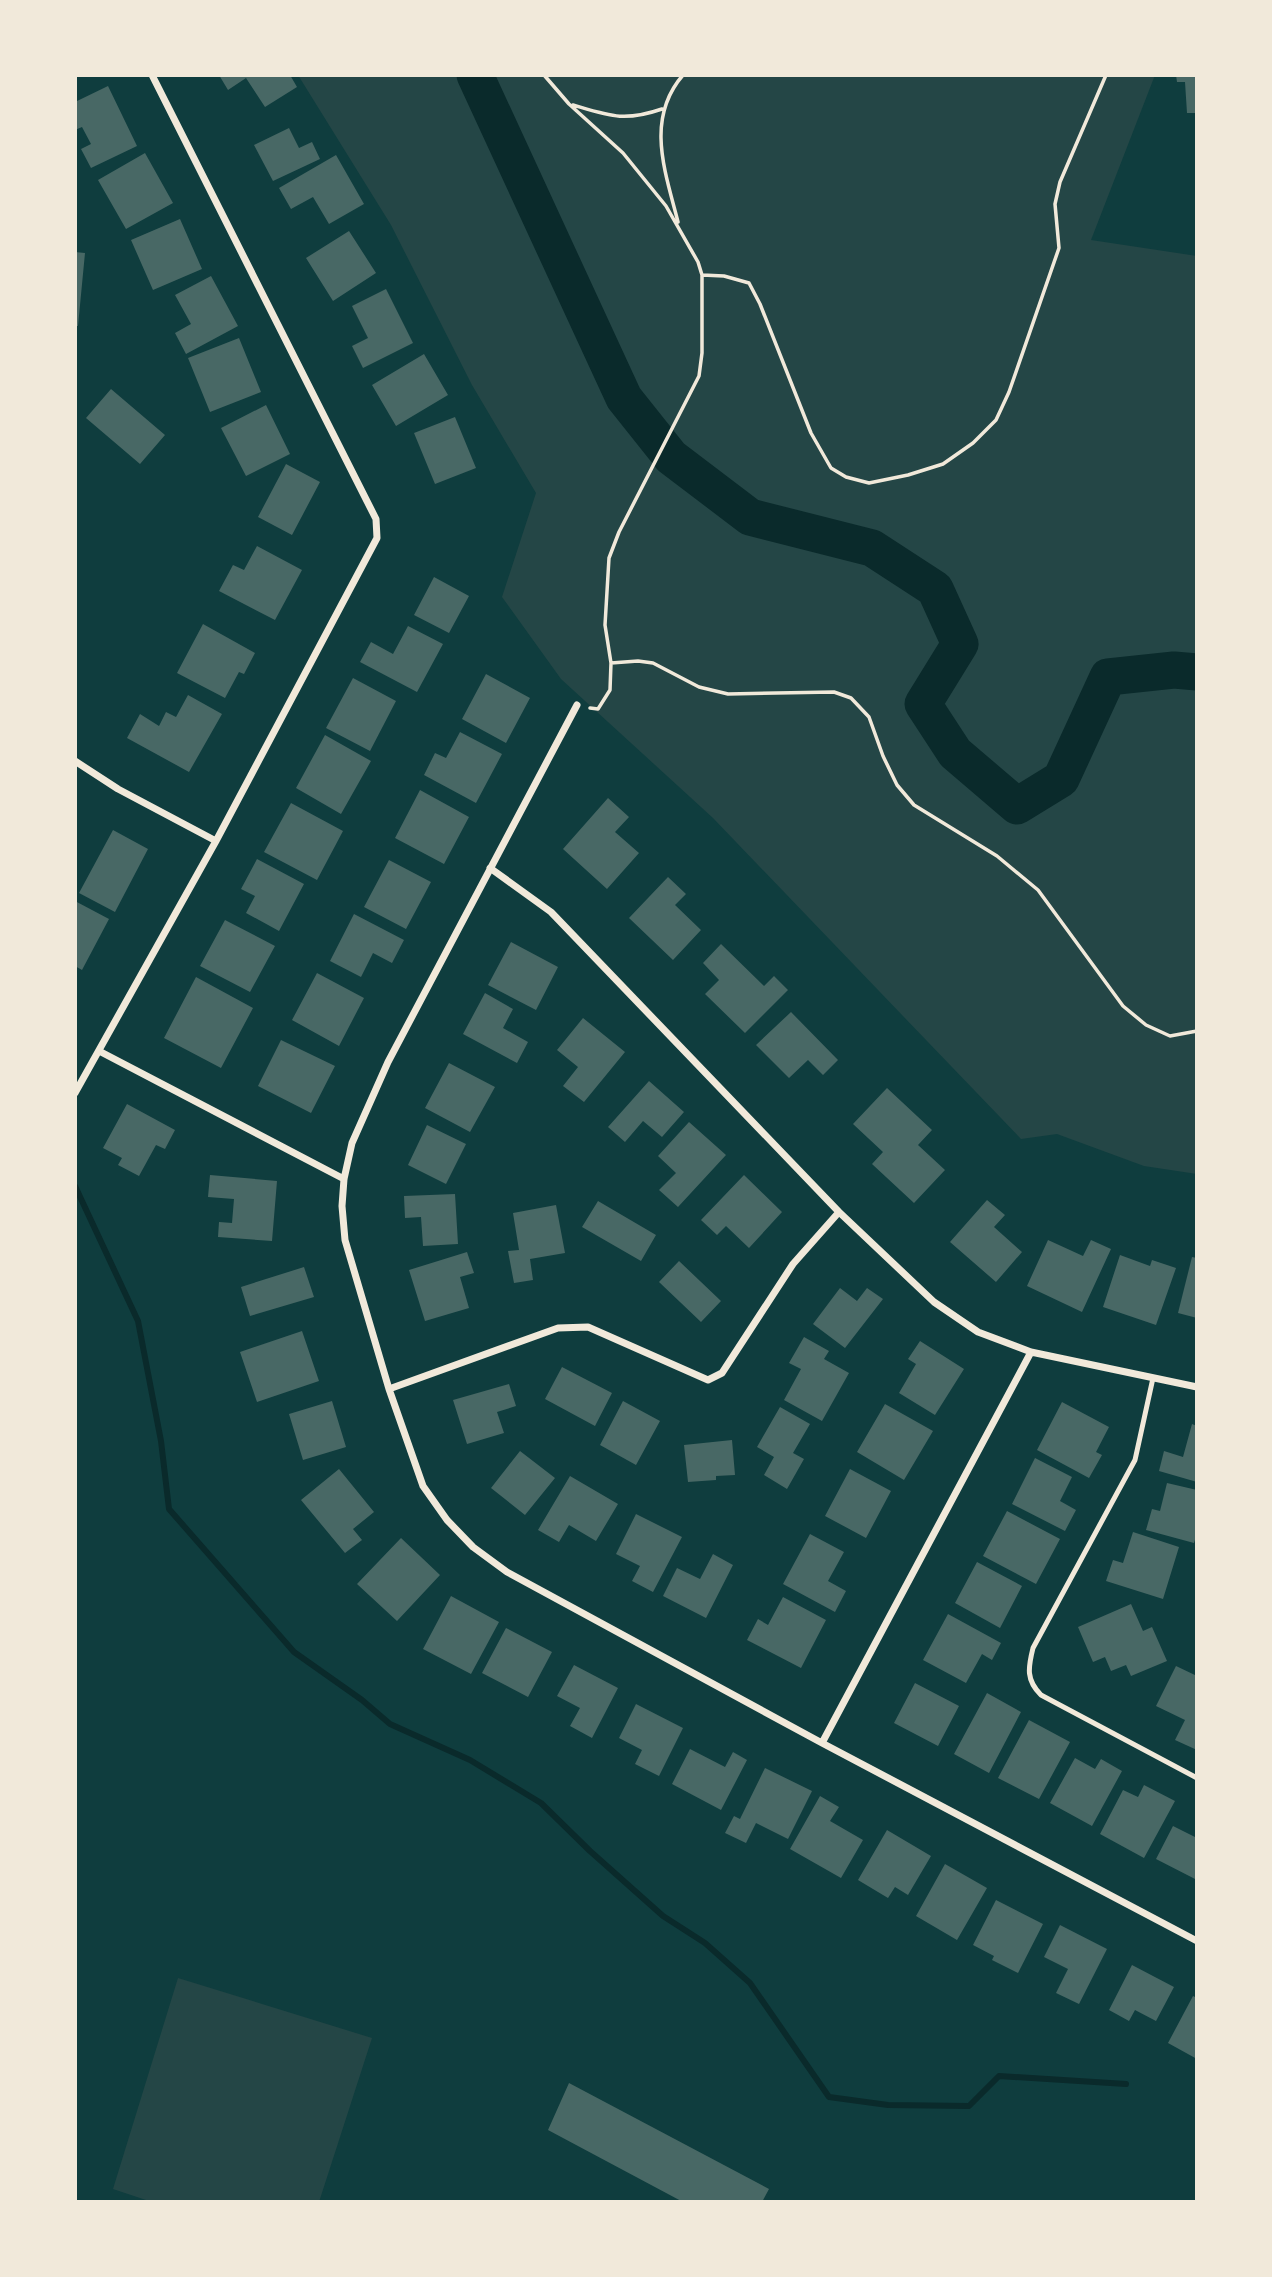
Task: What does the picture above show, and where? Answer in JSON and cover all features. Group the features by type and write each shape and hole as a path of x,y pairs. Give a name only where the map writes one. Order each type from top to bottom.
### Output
{"street":[{"path":"75,1093 216,841 377,538 376,519 152,75"},
{"path":"577,705 388,1062 352,1143 344,1179 342,1206 345,1240 389,1389 423,1486 447,1520 473,1547 507,1572 822,1743 1197,1941"},
{"path":"75,761 118,789 216,841"},
{"path":"490,868 551,912 839,1212 934,1303 978,1332 1031,1352 1197,1387"},
{"path":"99,1051 344,1179"},
{"path":"389,1389 558,1328 588,1327 708,1380 722,1373 793,1264 839,1212"},
{"path":"822,1743 1031,1352"}],"lane":[{"path":"1153,1378 1135,1460 1033,1648 1029,1663 1031,1684 1041,1695 1197,1778"}],"path":[{"path":"544,75 569,104 623,153 666,206 698,262 702,275 702,353 699,376 642,486 609,558 605,625 611,663 610,690 598,709 577,705"},
{"path":"679,227 659,132 663,109 683,75"},
{"path":"702,275 724,276 749,283 760,304 811,433 831,468 846,477 869,483 943,464 973,443 996,419 1009,392 1059,248 1055,204 1060,182 1106,75"},
{"path":"569,104 621,118 663,109"},
{"path":"611,663 653,663 699,687 728,694 834,692 851,698 869,716 897,785 914,805 997,856 1038,890 1123,1006 1146,1026 1170,1036 1197,1031"}],"shaded area":[{"path":"298,75 1155,75 1091,240 1197,256 1197,1174 1144,1166 1057,1134 1021,1139 713,818 561,679 502,597 536,493 472,385 391,225"},
{"path":"178,1978 372,2038 319,2202 152,2202 113,2189"}],"building":[{"path":"219,75 290,75 297,87 265,107 246,78 228,90"},
{"path":"1176,75 1197,75 1197,113 1187,113 1185,82 1177,82"},
{"path":"108,86 137,146 91,168 81,149 91,144 82,127 75,130 75,102"},
{"path":"289,128 299,148 312,142 320,159 273,181 254,145"},
{"path":"145,153 173,203 126,229 98,180"},
{"path":"336,155 364,204 329,224 313,197 291,209 279,188"},
{"path":"180,219 202,269 153,290 131,240"},
{"path":"349,231 376,273 333,301 306,258"},
{"path":"75,252 85,253 78,326 75,326"},
{"path":"211,276 238,326 186,354 175,333 191,324 175,295"},
{"path":"386,289 413,343 363,368 352,346 368,338 352,306"},
{"path":"239,338 261,392 210,412 188,358"},
{"path":"424,354 448,395 396,426 372,385"},
{"path":"111,389 165,435 140,464 86,418"},
{"path":"266,405 290,454 246,476 221,428"},
{"path":"455,417 476,468 435,484 414,433"},
{"path":"286,464 320,482 292,535 258,517"},
{"path":"257,546 302,570 275,620 219,591 233,565 244,570"},
{"path":"434,577 469,596 449,633 414,615"},
{"path":"203,624 255,653 244,674 239,672 225,698 177,673"},
{"path":"408,626 443,644 417,692 360,662 371,642 393,654"},
{"path":"486,674 530,698 506,743 462,719"},
{"path":"353,678 396,701 370,751 326,728"},
{"path":"188,695 222,714 189,772 127,738 140,714 159,726 166,712 176,717"},
{"path":"460,732 502,754 476,803 424,775 435,753 446,758"},
{"path":"325,735 371,761 341,814 296,788"},
{"path":"420,790 469,817 444,864 395,838"},
{"path":"608,798 629,817 615,832 639,853 607,889 563,849"},
{"path":"291,803 343,831 317,880 264,852"},
{"path":"113,830 148,849 115,912 79,893"},
{"path":"257,859 304,884 279,931 246,913 255,896 241,889"},
{"path":"389,860 431,882 406,929 364,907"},
{"path":"668,877 686,894 675,905 701,930 673,960 629,918"},
{"path":"75,901 109,919 82,970 75,966"},
{"path":"354,914 404,940 392,963 373,953 361,977 330,961"},
{"path":"225,920 275,946 250,992 200,966"},
{"path":"511,942 558,967 536,1010 488,985"},
{"path":"721,944 764,986 774,976 788,990 745,1033 705,994 719,980 703,963"},
{"path":"317,973 364,998 339,1046 292,1020"},
{"path":"196,977 253,1008 221,1068 164,1038"},
{"path":"485,993 513,1009 503,1028 528,1042 517,1063 463,1034"},
{"path":"791,1012 838,1060 823,1075 808,1060 789,1078 756,1045"},
{"path":"583,1018 625,1052 584,1102 563,1086 578,1067 557,1050"},
{"path":"281,1040 335,1066 311,1113 258,1086"},
{"path":"449,1063 495,1087 470,1132 425,1108"},
{"path":"649,1081 684,1112 662,1137 643,1121 625,1142 608,1127"},
{"path":"887,1088 932,1130 918,1145 945,1170 914,1203 872,1164 883,1152 853,1124"},
{"path":"127,1104 175,1130 165,1149 156,1145 139,1176 118,1165 122,1158 103,1148"},
{"path":"689,1122 726,1155 678,1207 659,1190 676,1173 658,1156"},
{"path":"427,1125 466,1144 446,1184 408,1165"},
{"path":"210,1175 277,1181 272,1241 218,1237 219,1222 232,1223 234,1199 208,1197"},
{"path":"744,1175 782,1212 749,1248 726,1226 717,1235 701,1220"},
{"path":"455,1194 458,1244 423,1246 421,1217 405,1218 404,1196"},
{"path":"987,1200 1005,1215 994,1227 1022,1252 996,1282 950,1242"},
{"path":"598,1201 656,1235 641,1261 582,1227"},
{"path":"556,1205 565,1253 530,1259 533,1280 514,1283 508,1251 519,1250 513,1213"},
{"path":"1048,1240 1083,1256 1091,1240 1111,1249 1082,1312 1027,1286"},
{"path":"467,1252 474,1273 460,1277 469,1308 425,1321 409,1270"},
{"path":"1120,1255 1150,1266 1152,1260 1176,1268 1156,1325 1103,1307"},
{"path":"1192,1257 1197,1258 1197,1318 1178,1313"},
{"path":"679,1261 721,1301 701,1322 659,1282"},
{"path":"304,1267 314,1297 250,1316 241,1287"},
{"path":"840,1288 857,1301 867,1288 883,1299 845,1348 813,1324"},
{"path":"302,1331 319,1381 257,1402 240,1352"},
{"path":"804,1337 829,1351 824,1359 849,1373 822,1421 784,1400 801,1369 789,1363"},
{"path":"920,1341 964,1369 935,1415 899,1393 916,1364 908,1359"},
{"path":"562,1367 612,1393 595,1426 545,1399"},
{"path":"509,1384 516,1406 497,1412 504,1433 467,1444 453,1400"},
{"path":"332,1401 346,1447 303,1460 289,1414"},
{"path":"623,1401 660,1421 636,1465 600,1445"},
{"path":"1062,1402 1109,1427 1096,1452 1102,1455 1089,1478 1037,1450"},
{"path":"885,1404 933,1431 904,1480 857,1452"},
{"path":"780,1407 810,1424 793,1453 804,1459 787,1489 764,1475 774,1457 757,1447"},
{"path":"1192,1424 1197,1426 1197,1482 1159,1471 1164,1451 1183,1457"},
{"path":"732,1440 735,1475 716,1476 716,1480 688,1482 684,1445"},
{"path":"520,1451 555,1478 525,1515 491,1488"},
{"path":"1035,1458 1072,1477 1060,1501 1076,1510 1065,1531 1012,1504"},
{"path":"339,1469 374,1512 353,1529 362,1540 345,1553 301,1500"},
{"path":"850,1469 891,1491 866,1538 825,1516"},
{"path":"570,1476 618,1504 596,1541 569,1525 559,1542 538,1530"},
{"path":"1167,1483 1197,1490 1197,1533 1194,1543 1146,1530 1152,1509 1160,1511"},
{"path":"1007,1511 1060,1539 1036,1584 983,1556"},
{"path":"636,1514 682,1537 653,1592 632,1581 640,1566 616,1554"},
{"path":"1133,1532 1179,1547 1163,1599 1106,1581 1113,1560 1123,1563"},
{"path":"810,1534 844,1552 828,1581 846,1591 835,1612 783,1584"},
{"path":"401,1538 440,1575 397,1621 357,1584"},
{"path":"713,1554 733,1565 706,1618 663,1596 677,1568 700,1579"},
{"path":"977,1562 1022,1586 1000,1628 955,1603"},
{"path":"451,1596 499,1622 471,1674 423,1649"},
{"path":"783,1597 826,1620 801,1668 747,1640 758,1619 768,1625"},
{"path":"1131,1604 1143,1631 1152,1627 1167,1661 1131,1676 1126,1665 1111,1671 1105,1657 1093,1662 1078,1627"},
{"path":"948,1614 1001,1643 992,1660 982,1654 966,1683 923,1660"},
{"path":"506,1628 552,1652 528,1697 482,1673"},
{"path":"574,1665 618,1688 592,1738 570,1726 580,1708 557,1696"},
{"path":"1176,1666 1197,1676 1197,1750 1175,1740 1185,1720 1156,1706"},
{"path":"915,1683 959,1706 938,1746 894,1723"},
{"path":"987,1693 1021,1712 989,1773 954,1754"},
{"path":"636,1704 683,1728 659,1776 635,1764 642,1750 619,1738"},
{"path":"1029,1720 1070,1742 1039,1799 998,1778"},
{"path":"690,1749 725,1767 733,1752 747,1760 721,1810 672,1784"},
{"path":"1075,1758 1095,1769 1101,1759 1122,1771 1092,1826 1050,1803"},
{"path":"765,1768 812,1791 788,1839 756,1823 746,1843 725,1833 734,1816 740,1819"},
{"path":"1144,1785 1175,1801 1144,1858 1100,1834 1123,1790 1138,1797"},
{"path":"820,1796 839,1807 830,1821 863,1840 841,1878 790,1849"},
{"path":"1173,1826 1197,1838 1197,1880 1156,1859"},
{"path":"887,1830 931,1856 908,1895 895,1887 888,1898 858,1880"},
{"path":"945,1864 987,1888 957,1940 916,1916"},
{"path":"996,1900 1043,1924 1018,1973 992,1960 994,1956 973,1945"},
{"path":"1060,1925 1107,1949 1079,2004 1056,1993 1068,1969 1044,1957"},
{"path":"1132,1965 1174,1987 1156,2021 1135,2010 1129,2021 1109,2010"},
{"path":"1193,1996 1197,1998 1197,2059 1168,2043"},
{"path":"569,2083 769,2189 762,2202 683,2202 548,2130"}],"waterway":[{"path":"475,75 624,398 671,457 750,517 872,548 935,589 960,644 923,704 955,753 1017,806 1061,779 1108,677 1174,670 1197,672"},
{"path":"75,1186 138,1321 161,1441 169,1509 294,1652 362,1700 390,1724 470,1760 541,1803 663,1916 705,1943 750,1983 829,2097 888,2105 969,2106 999,2076 1126,2084"}]}
